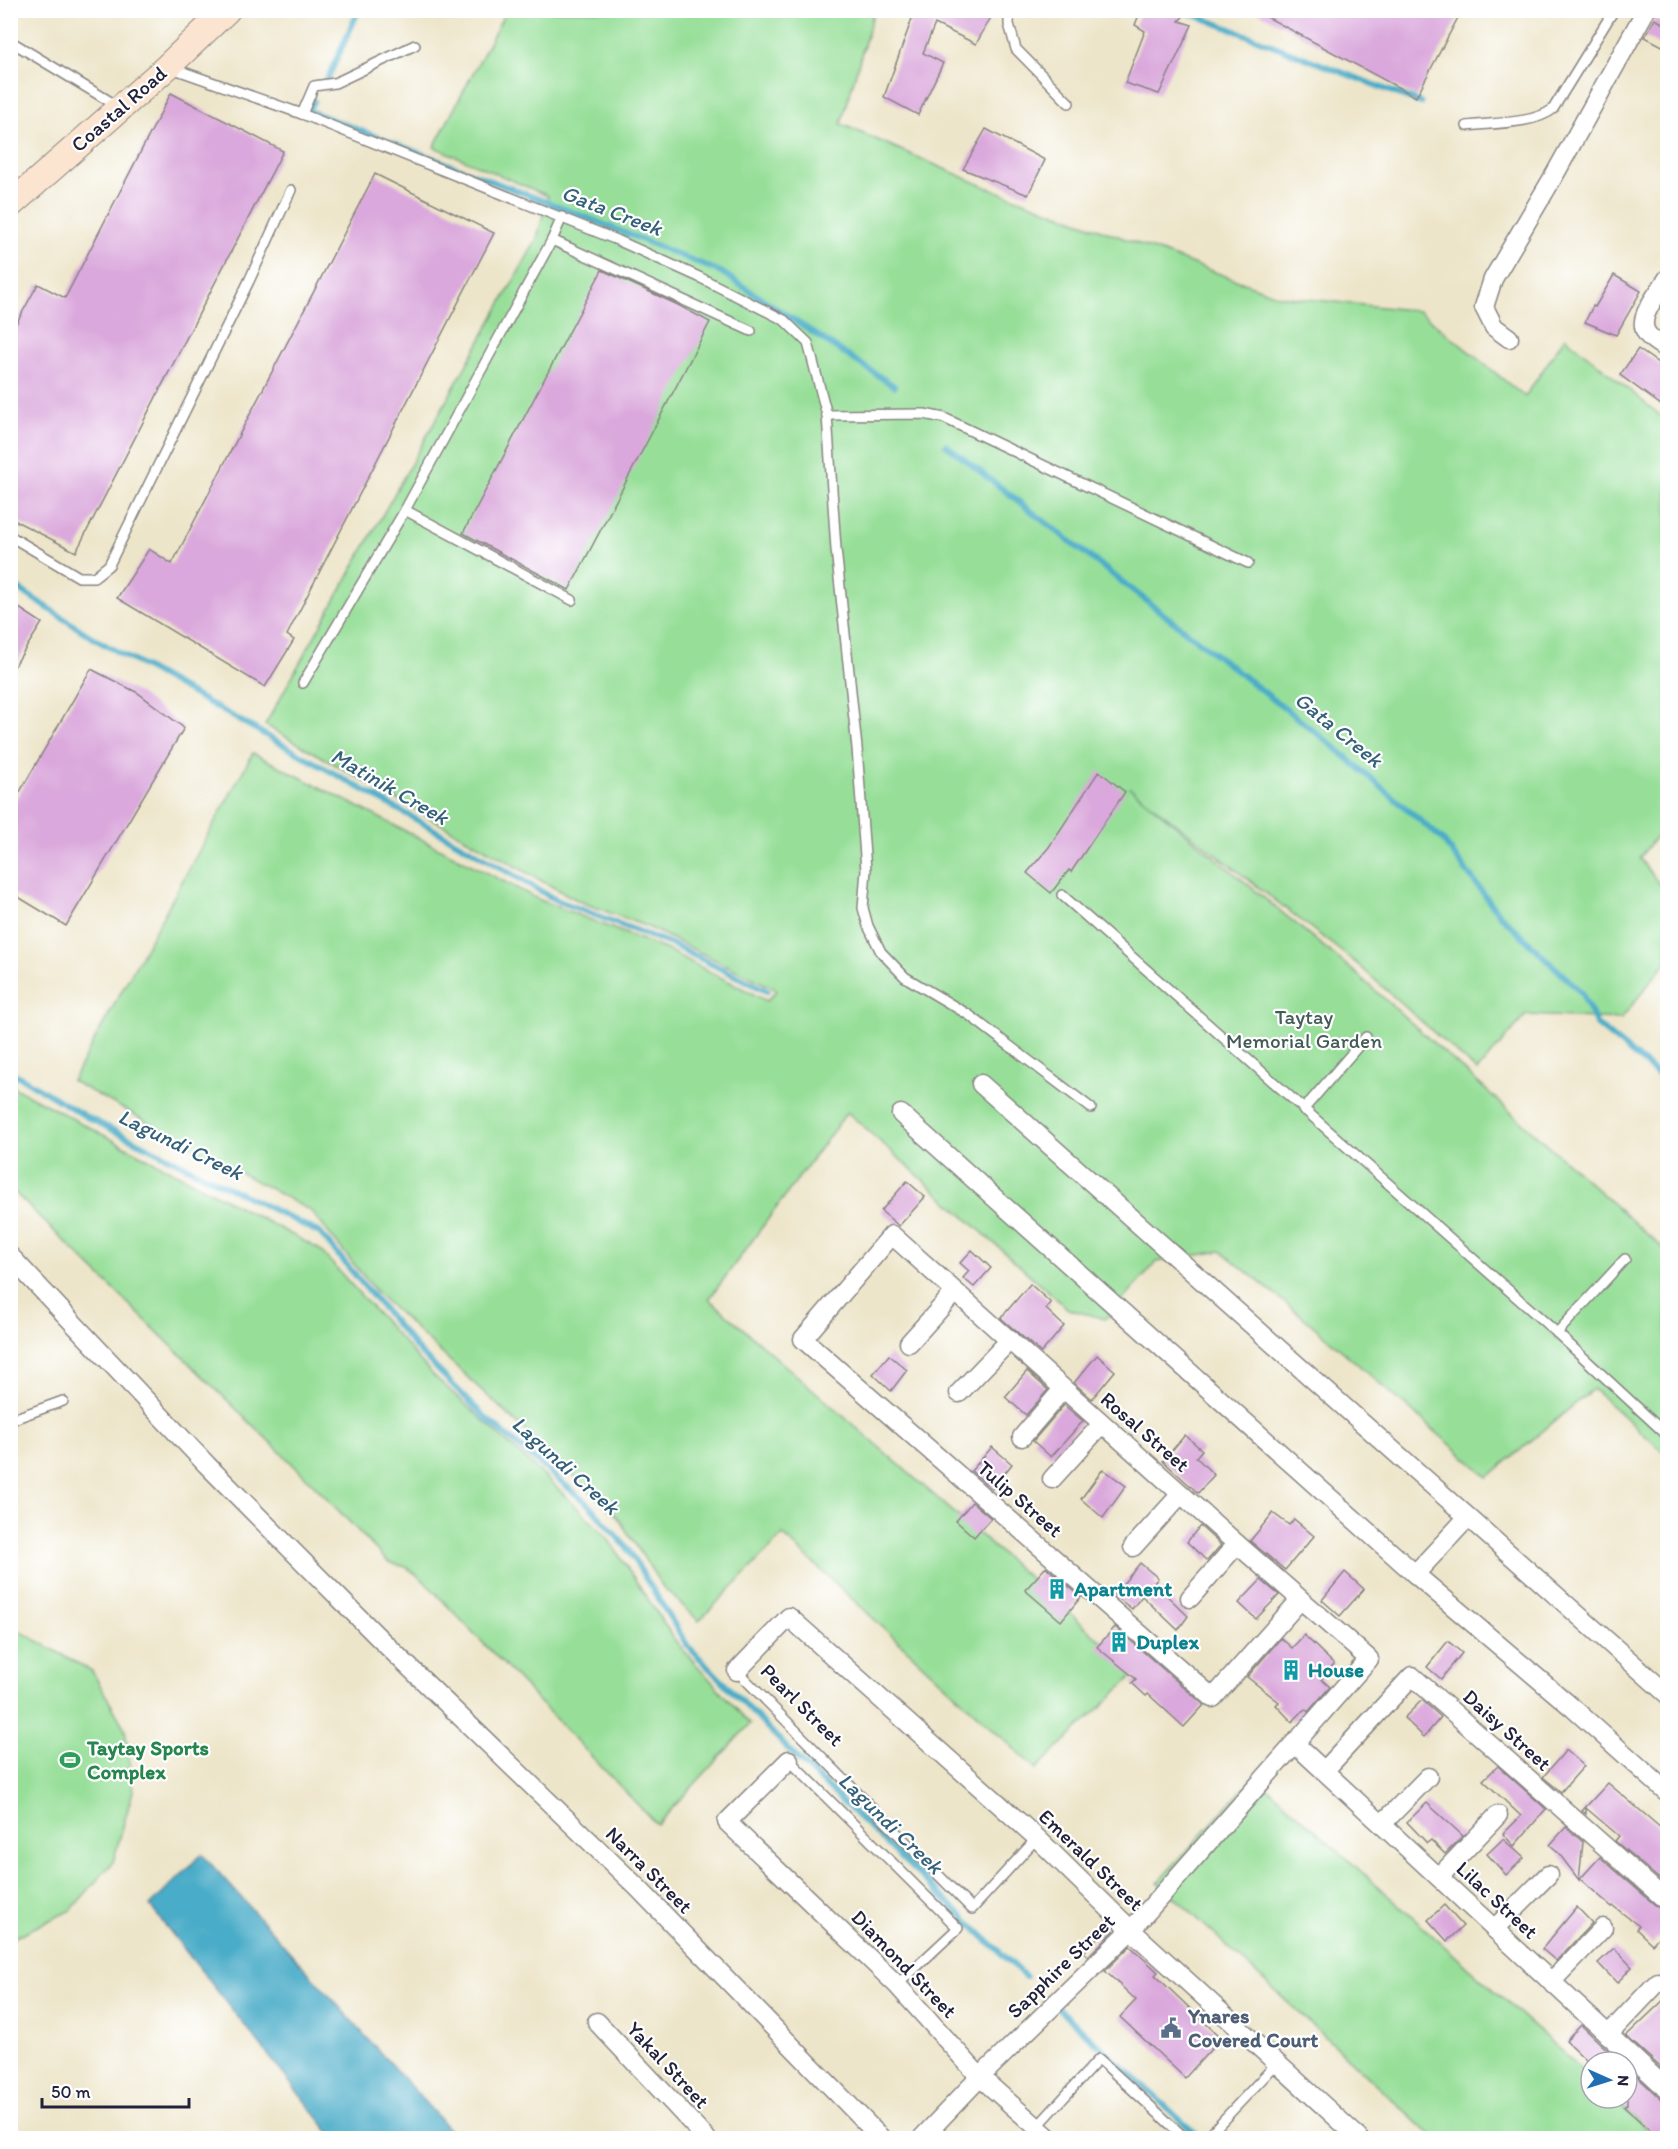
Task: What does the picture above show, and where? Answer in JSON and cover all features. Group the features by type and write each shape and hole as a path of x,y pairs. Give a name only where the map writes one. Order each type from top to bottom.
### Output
{"main road":[{"name":"Coastal Road","path":"10,205 167,67 227,10"}],"street":[{"path":"1509,338 1494,327 1484,307 1493,279 1555,174 1646,10"},
{"path":"1668,278 1644,316 1643,326 1647,334 1668,350"},
{"path":"981,1084 1668,1695"},
{"path":"901,1114 1415,1575 1574,1709 1668,1793"},
{"name":"Rosal Street","path":"892,1235 1369,1659"},
{"name":"Tulip Street","path":"892,1235 802,1340 1213,1698 1300,1600"},
{"name":"Narra Street","path":"10,1256 88,1337 148,1404 380,1639 637,1887 875,2137"},
{"path":"909,1343 955,1292"},
{"path":"959,1393 1010,1340"},
{"path":"1022,1437 1063,1389"},
{"path":"1052,1479 1102,1424"},
{"path":"1133,1547 1181,1494"},
{"path":"1415,1575 1468,1517"},
{"path":"1190,1598 1237,1544"},
{"name":"Pearl Street","path":"737,1671 789,1617"},
{"name":"Emerald Street","path":"789,1617 1037,1838 1131,1929 1359,2139"},
{"name":"Sapphire Street","path":"922,2139 980,2077 1131,1929 1369,1659"},
{"name":"Daisy Street","path":"1325,1770 1412,1676 1668,1902"},
{"name":"Lilac Street","path":"1294,1743 1608,2035 1666,2086"},
{"name":"Diamond Street","path":"789,1760 727,1822 897,1985 980,2077 1043,2133"},
{"path":"1382,1824 1428,1777"},
{"path":"1439,1877 1498,1815"},
{"path":"1494,1929 1548,1875"},
{"path":"1551,1982 1603,1928"},
{"path":"1608,2035 1658,1982"},
{"name":"Yakal Street","path":"597,2022 706,2139"}],"lane":[{"path":"1009,10 1009,24 1016,49 1069,103"},
{"path":"1467,126 1527,119 1547,114 1553,109 1614,10"},
{"path":"10,41 120,108"},
{"path":"302,114 314,86 335,83 415,45"},
{"path":"167,67 302,114 562,217 699,277 784,320 808,343 826,415 836,549 858,759 866,870 863,908 867,926 881,952 905,977 969,1015 1091,1108"},
{"path":"10,536 79,577 94,577 109,564 249,281 291,190"},
{"path":"303,683 405,510 552,240 562,217"},
{"path":"552,240 751,332"},
{"path":"826,415 924,414 944,418 1248,563"},
{"path":"405,510 572,600"},
{"path":"1062,894 1557,1333 1668,1436"},
{"path":"1303,1110 1366,1038"},
{"path":"1557,1333 1625,1259"},
{"path":"12,1418 63,1401"},
{"name":"Pearl Street","path":"737,1671 972,1909 1037,1838"},
{"path":"789,1760 958,1928 897,1985"},
{"path":"1043,2133 1099,2059 1185,2139"},
{"path":"1217,2139 1211,2133 1277,2063"}],"green space":[{"name":"Taytay Memorial Garden","path":"506,11 874,11 841,124 986,187 1279,296 1419,311 1525,397 1565,337 1667,421 1667,823 1639,858 1667,894 1667,961 1621,1019 1526,1015 1477,1071 1356,963 1129,787 1351,969 1667,1252 1667,1455 1593,1389 1488,1477 1310,1323 1221,1251 1157,1262 1105,1319 1068,1309 847,1112 709,1299 1137,1672 1036,1769 783,1535 699,1621 662,1586 617,1516 378,1294 311,1211 72,1081 253,753 540,900 667,950 767,1001 777,990 648,927 581,902 265,725 537,239 548,196 434,147"},
{"path":"11,1086 319,1249 433,1375 553,1484 607,1537 677,1643 750,1724 657,1825 422,1579 406,1567 388,1562 314,1485 11,1189"},
{"name":"Taytay Sports Complex","path":"11,1629 16,1629 92,1671 125,1729 133,1791 113,1862 71,1910 11,1939"},
{"path":"1255,1776 1579,2067 1579,2110 1626,2110 1655,2138 1434,2138 1158,1882"}],"water":[{"path":"202,1854 457,2138 334,2138 150,1906"}],"building":[{"path":"909,10 995,10 976,44 935,24 923,53 943,63 918,115 884,97 914,13"},
{"path":"1141,10 1189,10 1179,21 1192,25 1159,94 1125,83 1145,31 1135,25"},
{"path":"1254,10 1462,10 1416,97"},
{"path":"1655,19 1668,26 1668,49 1645,37"},
{"path":"171,93 283,151 76,552 10,518 10,335 38,284 65,298"},
{"path":"986,129 1045,160 1028,195 963,169"},
{"path":"375,174 494,233 287,635 294,640 265,687 117,598 149,549 172,564"},
{"path":"602,270 710,322 569,590 463,533"},
{"path":"1614,275 1641,291 1616,335 1585,322"},
{"path":"1638,349 1668,370 1668,410 1620,375"},
{"path":"10,602 42,623 10,673"},
{"path":"91,669 138,693 184,728 66,926 10,892 10,809"},
{"path":"1099,771 1125,792 1071,872 1069,870 1051,893 1027,873 1049,847"},
{"path":"907,1181 925,1197 899,1226 881,1211"},
{"path":"972,1250 991,1268 974,1287 963,1278 969,1271 960,1263"},
{"path":"1030,1284 1051,1303 1046,1309 1064,1326 1041,1353 1001,1318"},
{"path":"889,1355 907,1370 891,1391 873,1374"},
{"path":"1097,1355 1115,1371 1092,1399 1074,1383"},
{"path":"1027,1371 1048,1390 1026,1415 1005,1397"},
{"path":"1064,1405 1083,1421 1051,1457 1033,1441"},
{"path":"1185,1435 1202,1450 1196,1457 1214,1475 1198,1493 1163,1461"},
{"path":"992,1447 1012,1464 992,1489 971,1471"},
{"path":"1103,1469 1126,1486 1103,1518 1081,1499"},
{"path":"972,1502 991,1518 974,1537 956,1521"},
{"path":"1273,1513 1289,1525 1294,1519 1314,1536 1285,1570 1250,1541"},
{"path":"1200,1526 1221,1545 1207,1561 1187,1542"},
{"path":"1140,1563 1158,1578 1154,1583 1188,1616 1178,1630 1142,1596 1132,1609 1114,1595"},
{"name":"Apartment","path":"1046,1567 1081,1597 1061,1621 1025,1590"},
{"name":"House","path":"1345,1572 1364,1589 1340,1616 1322,1600"},
{"path":"1261,1580 1279,1595 1256,1619 1239,1603"},
{"path":"1115,1627 1204,1705 1184,1727 1148,1694 1146,1696 1132,1683 1136,1679 1097,1647"},
{"name":"House","path":"1304,1635 1334,1664 1321,1679 1330,1687 1308,1712 1305,1709 1292,1722 1276,1705 1279,1702 1247,1677 1281,1638 1292,1648"},
{"path":"1448,1641 1462,1653 1441,1679 1427,1667"},
{"path":"1422,1700 1441,1717 1424,1737 1404,1718"},
{"path":"1566,1750 1584,1766 1561,1792 1543,1777"},
{"path":"1498,1766 1546,1809 1514,1846 1503,1834 1521,1816 1483,1780"},
{"path":"1608,1783 1668,1834 1668,1879 1664,1883 1615,1841 1619,1836 1586,1808 1586,1814 1582,1811"},
{"path":"1427,1803 1463,1836 1445,1854 1431,1840 1427,1843 1407,1822"},
{"path":"1566,1827 1583,1842 1579,1880 1550,1845"},
{"path":"1503,1839 1524,1858 1506,1875 1487,1854"},
{"path":"1600,1857 1661,1910 1668,1913 1668,1927 1652,1944 1636,1929 1639,1926 1612,1907 1580,1879"},
{"path":"1444,1905 1463,1926 1447,1941 1428,1920"},
{"path":"1577,1907 1592,1923 1556,1961 1542,1949"},
{"path":"1108,1926 1114,1931 1088,1956 1084,1952"},
{"name":"Ynares Covered Court","path":"1130,1946 1158,1972 1155,1975 1221,2038 1185,2078 1120,2017 1136,2000 1105,1971"},
{"path":"1614,1948 1632,1967 1617,1983 1598,1963"},
{"path":"1668,1996 1668,2074 1626,2036"},
{"path":"1581,2025 1608,2050 1579,2050 1579,2053 1566,2041"},
{"path":"1639,2078 1660,2098 1668,2101 1668,2139 1660,2139 1627,2110 1639,2110"}],"waterway":[{"name":"Gata Creek","path":"326,82 359,10"},
{"path":"1182,10 1421,103"},
{"name":"Gata Creek","path":"314,101 307,110 721,272 894,386"},
{"name":"Gata Creek","path":"946,445 1332,745 1442,839 1499,914 1581,992 1597,1025 1668,1083"},
{"name":"Matinik Creek","path":"10,583 93,638 556,900 671,944 767,991"},
{"name":"Lagundi Creek","path":"10,1071 85,1116 320,1233 417,1349 488,1420 590,1506 627,1548 687,1645 795,1756 1026,1977"},
{"name":"Lagundi Creek","path":"1057,2007 1200,2138"}],"place":[{"name":"Apartment","path":"1057,1589"},
{"name":"Duplex","path":"1119,1642"},
{"name":"House","path":"1291,1670"},
{"name":"Taytay Sports Complex","path":"70,1760"},
{"name":"Ynares Covered Court","path":"1171,2028"}]}
